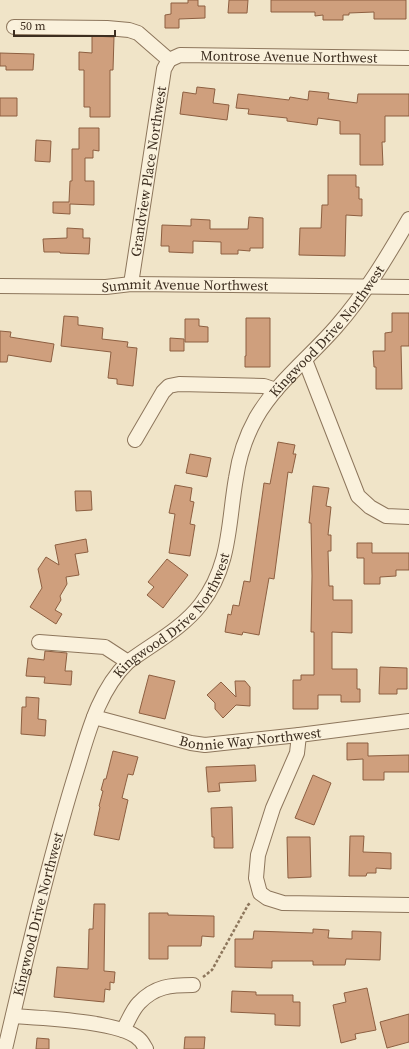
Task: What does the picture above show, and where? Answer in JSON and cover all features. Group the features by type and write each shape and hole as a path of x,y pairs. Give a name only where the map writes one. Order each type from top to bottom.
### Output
{"street":[{"path":"14,27 108,28 129,30 138,33 169,60"},
{"name":"Montrose Avenue Northwest","path":"169,60 180,55 409,58"},
{"name":"Grandview Place Northwest","path":"131,284 164,69 169,60"},
{"name":"Kingwood Drive Northwest","path":"5,1049 59,829 94,717 106,690 119,670 185,620 201,604 222,564 226,548 236,477 245,444 256,418 276,390 337,326 369,286 409,219"},
{"name":"Summit Avenue Northwest","path":"0,286 106,287 131,284 409,287"},
{"path":"305,360 358,496 370,507 386,516 409,517"},
{"path":"135,440 163,392 169,386 179,384 264,386 276,390"},
{"path":"39,642 105,647 128,662"},
{"name":"Bonnie Way Northwest","path":"94,717 192,743 205,745 409,721"},
{"path":"299,735 297,753 273,808 258,855 256,878 260,893 267,898 283,903 409,905"},
{"path":"123,1030 138,1004 155,990 172,985 193,985"},
{"path":"13,1016 82,1022 123,1030 139,1038 146,1049"}],"path":[{"path":"193,985 212,970 248,905 260,893"}],"building":[{"path":"188,0 198,0 198,6 205,6 205,18 179,19 179,28 165,28 165,15 171,14 171,3 188,3"},
{"path":"229,0 248,0 247,13 228,13"},
{"path":"271,0 406,0 406,19 374,19 374,12 349,13 349,15 343,15 343,20 323,20 323,15 315,16 315,12 271,12"},
{"path":"92,36 114,37 113,70 110,70 110,117 90,117 90,107 84,107 84,70 79,70 79,52 92,53"},
{"path":"0,53 34,54 33,70 6,70 6,66 0,66"},
{"path":"197,87 215,89 213,103 229,105 227,120 180,114 183,92 196,94"},
{"path":"309,91 329,93 328,99 357,103 358,94 409,94 409,116 385,116 385,142 382,142 383,165 360,165 360,134 340,134 340,121 318,118 317,125 287,121 287,118 248,114 249,109 236,108 238,94 289,100 290,97 308,100"},
{"path":"0,98 17,98 17,116 0,116"},
{"path":"79,128 99,128 99,151 93,150 93,158 85,158 85,181 94,181 94,205 70,204 70,214 53,213 53,202 69,202 70,181 72,181 72,149 79,149"},
{"path":"36,140 51,141 50,162 35,161"},
{"path":"328,175 356,175 356,187 359,187 359,199 362,199 362,216 346,215 345,256 299,255 300,228 321,228 322,205 328,205"},
{"path":"249,217 263,218 263,248 250,248 250,251 238,250 238,254 221,254 221,242 193,241 193,253 169,252 169,246 161,246 162,225 191,226 191,219 210,220 210,229 248,229"},
{"path":"67,228 83,229 83,238 90,238 89,254 44,252 43,239 67,238"},
{"path":"392,313 409,313 409,346 401,346 402,389 376,389 376,367 374,367 373,351 385,351 385,333 392,332"},
{"path":"64,316 78,317 78,325 103,328 102,339 128,342 127,347 137,348 133,386 117,384 117,379 108,378 111,352 61,346"},
{"path":"246,318 270,318 270,367 245,367"},
{"path":"185,319 199,319 199,326 208,327 208,342 185,342"},
{"path":"0,331 11,332 10,337 54,344 51,362 8,355 7,362 0,362"},
{"path":"170,338 184,339 184,351 170,351"},
{"path":"278,442 295,445 293,454 296,454 292,473 288,472 274,579 269,578 259,635 243,632 242,635 225,632 228,614 231,615 233,605 239,606 244,581 250,582 264,483 270,484"},
{"path":"190,454 211,458 207,477 186,473"},
{"path":"175,485 192,488 190,501 194,502 190,524 195,525 190,556 169,553 175,514 169,513"},
{"path":"313,486 329,488 326,506 331,507 328,535 331,535 331,551 328,551 329,586 333,586 333,600 352,600 352,633 332,632 332,669 357,669 357,689 360,689 360,702 341,702 341,695 318,695 318,709 293,709 293,680 301,680 301,675 314,675 314,632 311,632 311,523 309,523"},
{"path":"75,491 91,491 92,510 76,511"},
{"path":"86,539 88,552 75,554 79,575 66,577 67,584 60,596 61,600 55,610 62,614 56,624 30,607 42,588 38,569 46,557 59,565 55,545"},
{"path":"357,543 372,543 372,553 409,553 409,570 396,570 396,576 380,577 380,584 364,584 364,558 357,558"},
{"path":"167,559 188,575 163,608 147,595 154,587 148,582"},
{"path":"45,651 67,653 65,671 72,671 71,685 44,683 45,677 26,676 28,658 44,660"},
{"path":"380,667 407,668 407,689 397,689 397,694 379,694"},
{"path":"149,675 175,681 165,719 139,713"},
{"path":"235,681 245,681 250,687 250,706 236,705 223,718 215,709 215,703 207,695 221,682 236,697"},
{"path":"26,697 39,698 38,719 46,720 45,736 21,734 22,707 26,707"},
{"path":"347,743 368,743 368,756 409,755 409,772 384,772 384,780 363,780 363,759 347,760"},
{"path":"113,751 138,757 133,775 128,774 122,798 128,800 119,840 94,835 103,791 101,790 104,779 106,779"},
{"path":"255,765 256,781 219,783 220,791 208,792 206,767"},
{"path":"313,775 331,783 314,825 295,818"},
{"path":"232,807 233,848 214,848 211,808"},
{"path":"350,836 364,836 363,852 391,853 391,869 376,868 376,873 367,873 366,876 349,876"},
{"path":"287,837 310,837 311,877 288,878"},
{"path":"94,904 105,904 104,971 115,972 114,983 110,982 110,990 105,989 104,1002 54,997 57,967 88,969 89,929 93,929"},
{"path":"149,913 214,916 214,937 202,936 201,946 168,946 168,959 149,959"},
{"path":"313,929 329,930 328,938 352,939 352,931 381,932 380,960 346,959 345,965 313,965 313,961 272,961 272,968 235,967 235,939 253,939 254,931 313,933"},
{"path":"367,988 376,1030 355,1034 356,1039 341,1043 333,1005 346,1002 344,993"},
{"path":"232,991 256,992 256,995 293,995 293,1002 300,1002 300,1026 275,1025 275,1014 231,1012"},
{"path":"409,1014 409,1042 387,1048 380,1022"},
{"path":"185,1037 205,1037 204,1049 184,1049"},
{"path":"37,1038 49,1039 49,1049 36,1049"}]}
